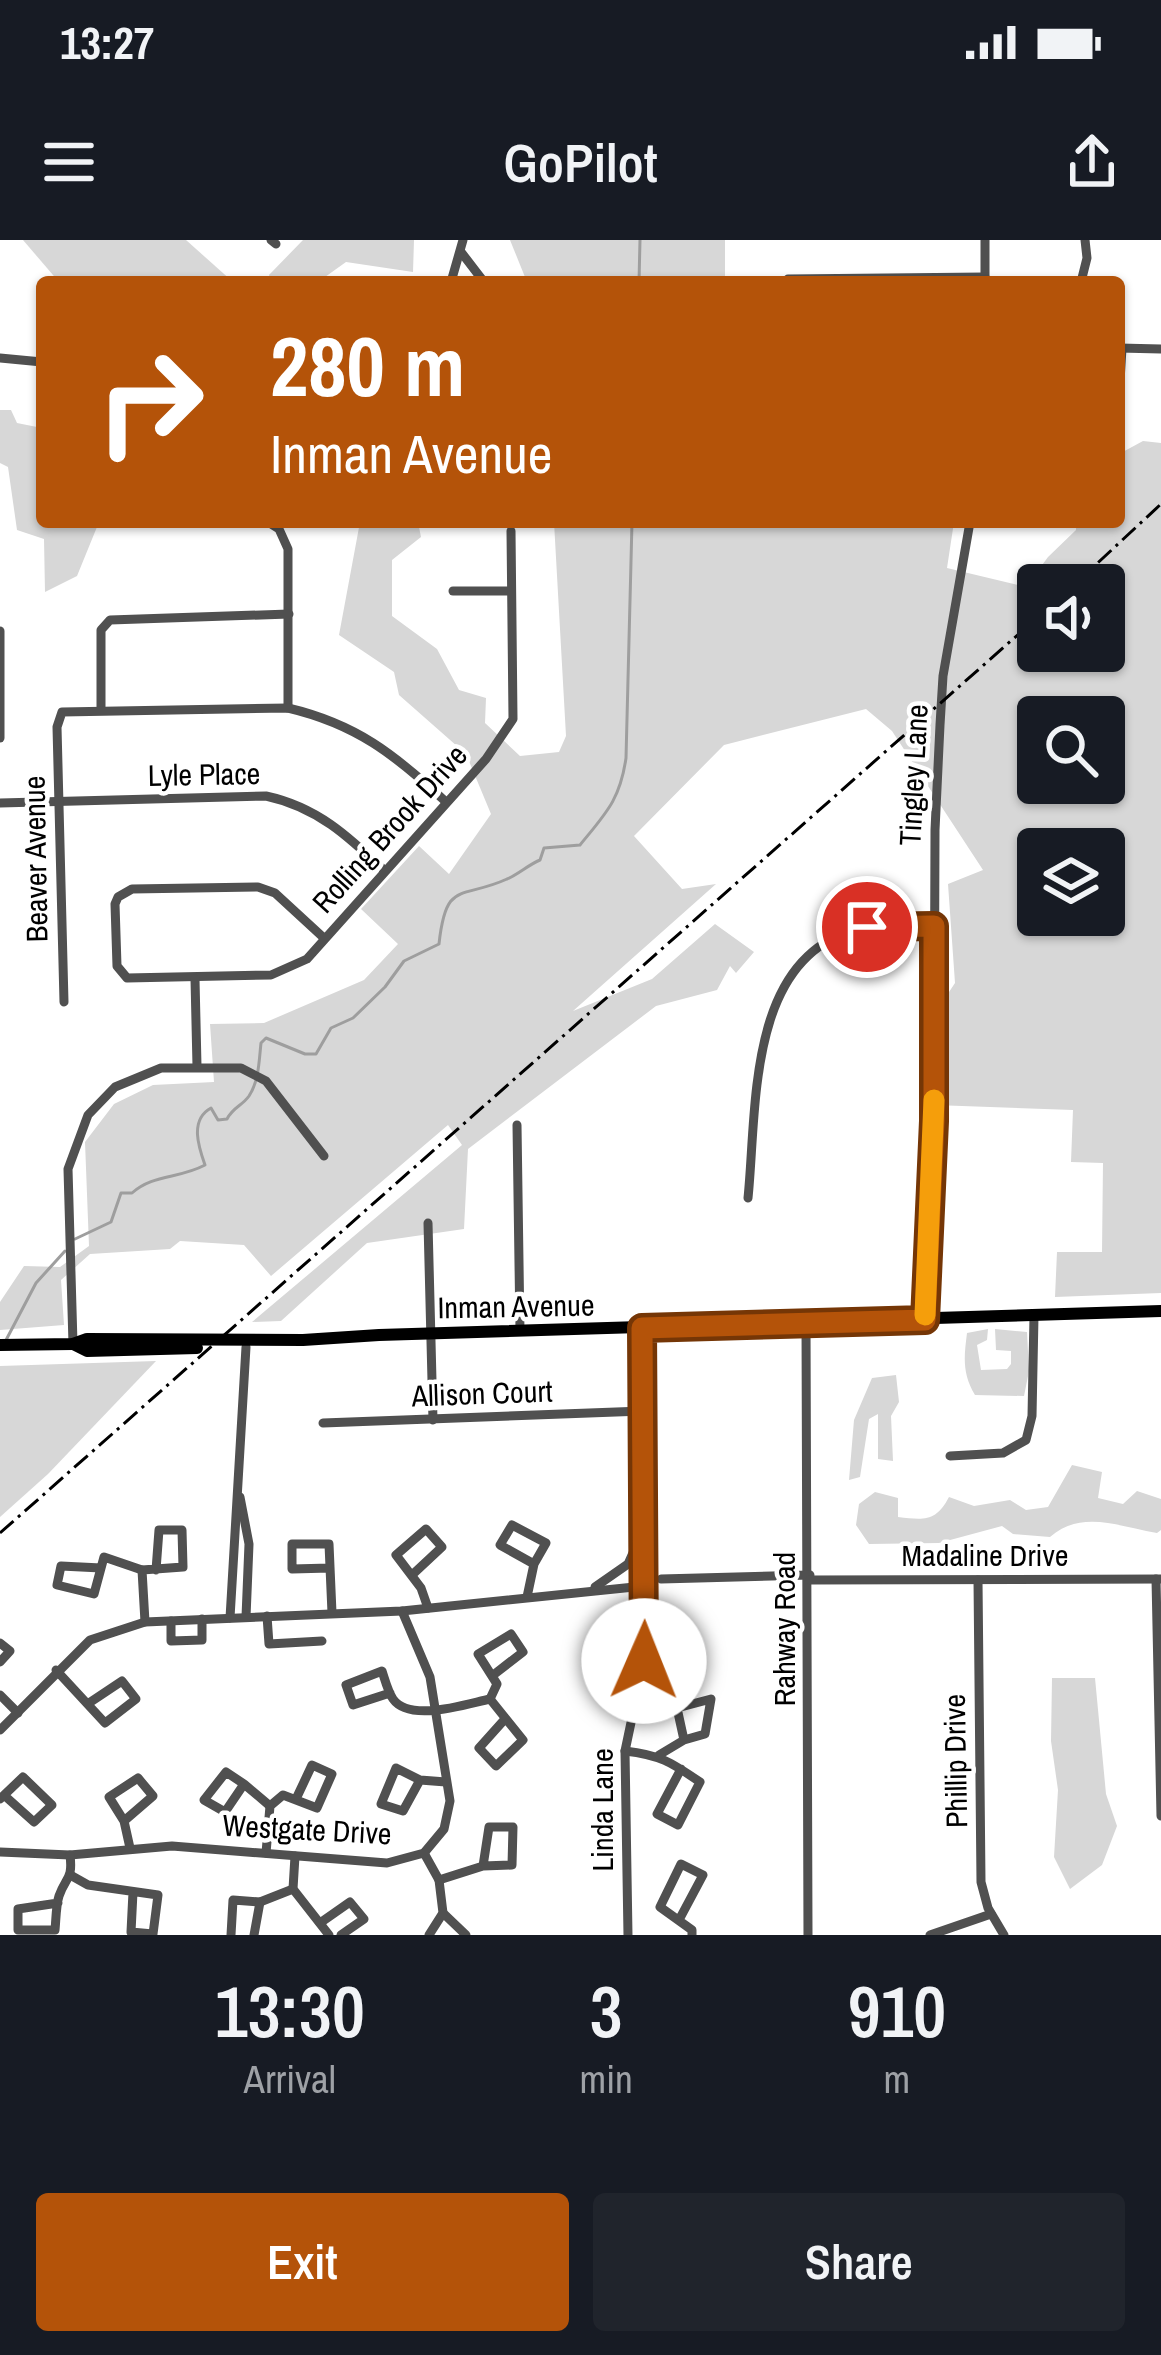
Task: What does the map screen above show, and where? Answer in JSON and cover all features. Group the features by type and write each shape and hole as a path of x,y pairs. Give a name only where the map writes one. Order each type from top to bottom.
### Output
{"main road":[{"name":"Inman Avenue","path":"0,1345 303,1340 1161,1311"},
{"name":"Inman Avenue","path":"74,1344 87,1351 246,1348 303,1340"}],"street":[{"path":"985,240 985,276"},
{"path":"1082,276 1085,240"},
{"path":"454,276 462,246"},
{"path":"462,246 480,276"},
{"path":"1125,348 1161,349"},
{"path":"0,358 36,361"},
{"path":"277,528 288,549 287,708"},
{"name":"Tingley Lane","path":"925,1320 943,676 969,528"},
{"name":"Rolling Brook Drive","path":"326,939 267,889 132,890 115,904 117,966 127,978 195,979 286,971 307,959 326,939 445,801 486,759 513,718 511,531"},
{"path":"453,591 511,591"},
{"path":"289,614 110,620 101,630 101,709 287,708 316,715 374,740 445,801"},
{"path":"0,631 0,738"},
{"name":"Beaver Avenue","path":"64,1002 59,715 101,709"},
{"name":"Lyle Place","path":"0,803 266,796 322,816 385,871"},
{"path":"748,1198 766,1027 783,985 815,949 848,932 934,926"},
{"path":"195,979 196,1066"},
{"path":"74,1344 68,1169 88,1115 115,1088 161,1068 230,1066 256,1075 324,1156"},
{"path":"518,1125 520,1331"},
{"path":"428,1223 433,1420"},
{"path":"950,1456 1003,1453 1026,1440 1032,1416 1034,1316"},
{"name":"Rahway Road","path":"806,1323 808,1935"},
{"name":"Linda Lane","path":"628,1935 626,1751 628,1724 641,1685 644,1586 642,1328"},
{"path":"230,1618 246,1348"},
{"name":"Allison Court","path":"323,1423 643,1412"},
{"path":"237,1487 249,1544 246,1617"},
{"path":"568,1592 599,1586 618,1574 634,1553 644,1524"},
{"path":"527,1597 546,1543 512,1525 500,1545 535,1564"},
{"path":"412,1574 442,1547 426,1529 396,1555 412,1574 428,1608"},
{"path":"100,1568 61,1566 58,1585 94,1594 104,1557 142,1570 156,1570 183,1568 182,1530 159,1530 156,1570"},
{"path":"330,1568 292,1569 292,1544 329,1544 332,1613"},
{"path":"142,1570 146,1622"},
{"name":"Madaline Drive","path":"661,1579 1158,1579"},
{"path":"1158,1579 1161,1816"},
{"name":"Phillip Drive","path":"978,1580 981,1882 1004,1935"},
{"path":"0,1730 90,1640 146,1622 402,1611 644,1586"},
{"name":"Westgate Drive","path":"0,1852 70,1855 172,1846 387,1863 424,1853 447,1822 450,1807 426,1665 402,1611"},
{"path":"267,1616 268,1644 322,1641"},
{"path":"171,1621 171,1641 202,1640 202,1619"},
{"path":"490,1699 497,1684 478,1654 511,1634 523,1652 492,1676"},
{"path":"0,1642 10,1651 0,1662"},
{"path":"56,1670 105,1723 136,1699 122,1681 89,1703"},
{"path":"390,1693 353,1705 346,1685 382,1671 390,1693 403,1708 434,1712 490,1699"},
{"path":"0,1695 18,1712"},
{"path":"490,1699 523,1740 496,1766 478,1748 505,1719"},
{"path":"659,1755 683,1740 705,1734 711,1700 677,1708 683,1740"},
{"path":"626,1751 659,1755 681,1769 700,1782 677,1825 658,1814 681,1769"},
{"path":"266,1853 270,1806 284,1795 317,1808 332,1774 312,1765 296,1799"},
{"path":"420,1780 403,1811 381,1804 396,1768 420,1780 446,1782"},
{"path":"244,1784 225,1812 204,1800 226,1772 244,1784 270,1806"},
{"path":"23,1777 52,1804 34,1822 2,1798 23,1777"},
{"path":"124,1821 153,1796 138,1778 109,1797 124,1821 130,1849"},
{"path":"439,1880 483,1866 512,1865 513,1827 489,1827 483,1866"},
{"path":"424,1853 439,1880 443,1913 466,1935"},
{"path":"58,1903 18,1909 18,1930 55,1930 58,1903 72,1876 70,1855"},
{"path":"295,1856 293,1889 329,1935"},
{"path":"679,1920 703,1875 681,1864 659,1907 692,1930 692,1935"},
{"path":"72,1876 88,1885 158,1895 153,1934 131,1932 133,1892"},
{"path":"231,1935 233,1900 260,1902 293,1889"},
{"path":"254,1935 260,1902"},
{"path":"320,1923 350,1902 364,1919 341,1935"},
{"path":"429,1935 443,1913"},
{"path":"930,1935 991,1914"}],"shaded area":[{"path":"23,240 186,240 226,276 54,276"},
{"path":"303,240 414,240 413,272 346,262 326,276 269,275"},
{"path":"510,240 725,240 725,276 525,276"},
{"path":"0,410 11,410 17,423 36,427 36,528 97,528 77,576 45,592 44,539 17,530 8,467 0,463"},
{"path":"1143,441 1161,443 1161,1293 1055,1297 1057,1252 1102,1252 1103,1163 1071,1162 1073,1110 934,1105 943,1001 955,983 948,884 983,870 892,731 866,709 724,745 634,836 682,889 716,884 573,1011 652,979 715,924 754,952 736,973 730,966 717,990 656,1006 468,1149 464,1229 367,1243 281,1321 252,1322 462,1145 448,1125 271,1276 244,1245 180,1241 170,1249 90,1254 61,1280 64,1325 0,1330 0,1302 24,1266 60,1267 89,1246 85,1142 114,1104 153,1085 214,1082 210,1024 264,1023 364,980 398,944 361,909 419,846 449,874 491,814 466,754 399,695 394,672 339,635 359,528 419,528 421,537 392,560 392,616 437,649 459,690 486,698 485,723 520,756 559,752 566,736 554,528 953,528 947,568 1017,585 1017,672 1125,672 1125,564 1043,564 1076,528 1125,528 1125,451"},
{"path":"988,1329 987,1340 977,1345 981,1370 1007,1369 1011,1364 1011,1351 996,1350 995,1329 1027,1332 1029,1371 1024,1396 975,1395 965,1365 967,1333"},
{"path":"156,1361 48,1474 0,1517 0,1366"},
{"path":"896,1375 899,1402 891,1416 893,1461 878,1459 878,1414 869,1419 860,1477 849,1480 854,1420 872,1378"},
{"path":"1072,1465 1102,1472 1098,1498 1123,1504 1137,1491 1161,1499 1161,1530 1088,1522 1050,1537 1013,1534 1002,1526 939,1543 869,1544 856,1525 859,1504 875,1492 898,1498 898,1517 907,1518 934,1515 949,1497 974,1506 1010,1500 1026,1510 1048,1507"},
{"path":"1052,1678 1095,1678 1106,1794 1117,1826 1102,1865 1070,1889 1054,1857 1058,1790 1051,1741"}],"waterway":[{"path":"639,276 640,240"},
{"path":"75,1239 111,1222 121,1193 205,1165 198,1135 200,1120 211,1108 218,1120 227,1119 246,1099 255,1084 261,1043 266,1038 316,1054 331,1028 353,1018 404,961 439,944 451,900 516,875 540,860 544,848 580,845 597,824 616,796 626,758 632,528"},
{"path":"5,1342 36,1283 65,1251"}],"railway":[{"path":"1097,564 1161,504"},
{"path":"0,1533 1017,636"}],"slow traffic":[{"path":"925,1315 934,1100"}],"route":[{"path":"644,1661 642,1328 925,1320 934,1121 934,926 867,927"}]}
